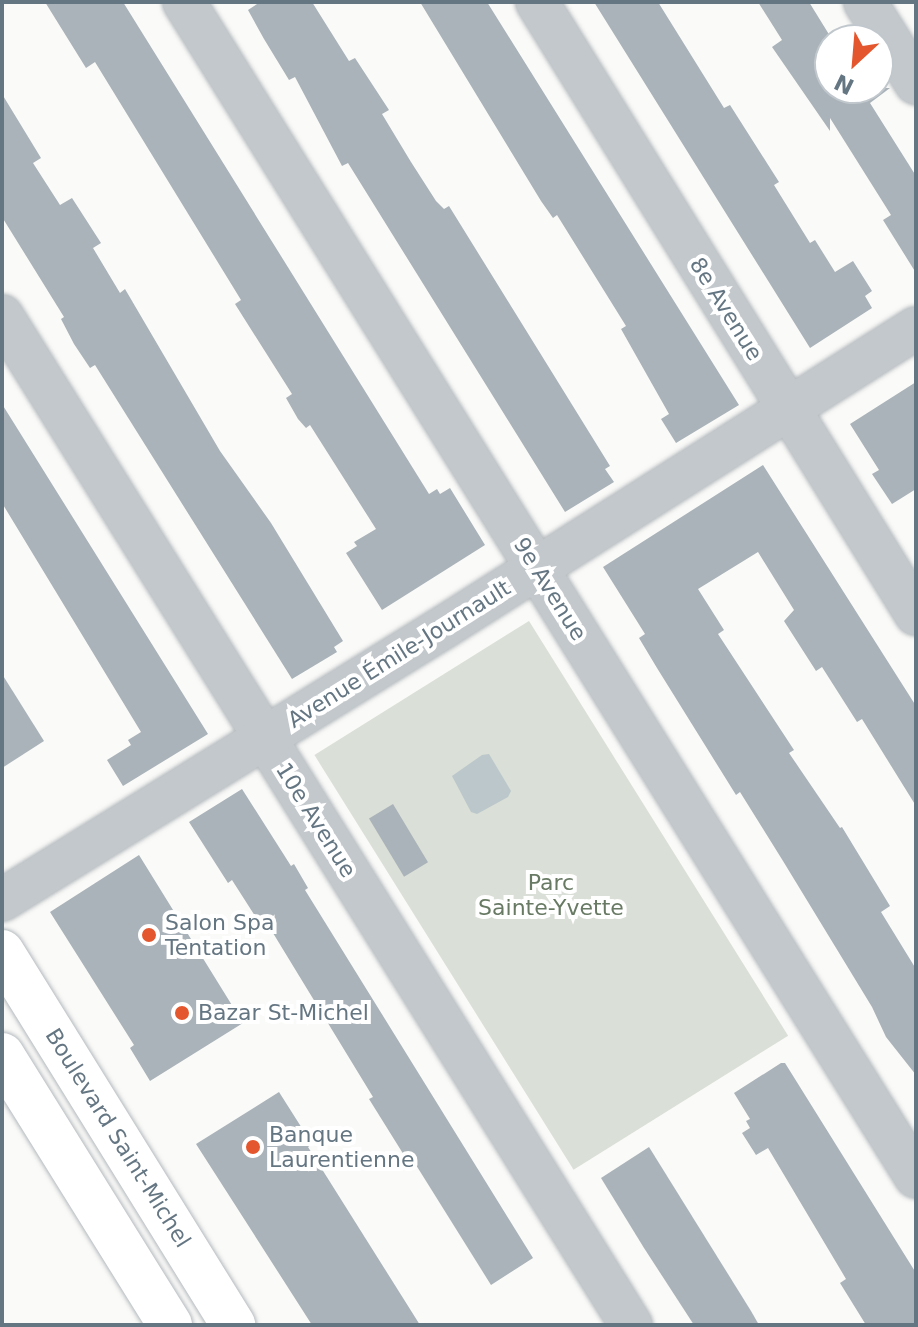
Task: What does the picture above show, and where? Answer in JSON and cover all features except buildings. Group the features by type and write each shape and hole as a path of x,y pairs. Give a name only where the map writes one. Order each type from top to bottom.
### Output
{"main road":[{"name":"Boulevard Saint-Michel","path":"2,952 233,1325"},
{"path":"2,1055 170,1325"}],"street":[{"name":"9e Avenue","path":"184,2 916,1177"},
{"name":"8e Avenue","path":"537,2 916,614"},
{"path":"865,2 916,83"},
{"name":"10e Avenue","path":"2,316 631,1325"},
{"name":"Avenue Émile-Journault","path":"2,900 916,328"}],"green space":[{"name":"Parc Sainte-Yvette","path":"529,621 788,1036 574,1170 314,755"}],"shaded area":[{"path":"489,754 511,791 508,797 477,814 471,812 452,776 482,755"}],"place":[{"name":"Salon Spa Tentation","path":"149,935"},
{"name":"Bazar St-Michel","path":"182,1013"},
{"name":"Banque Laurentienne","path":"253,1147"}]}
